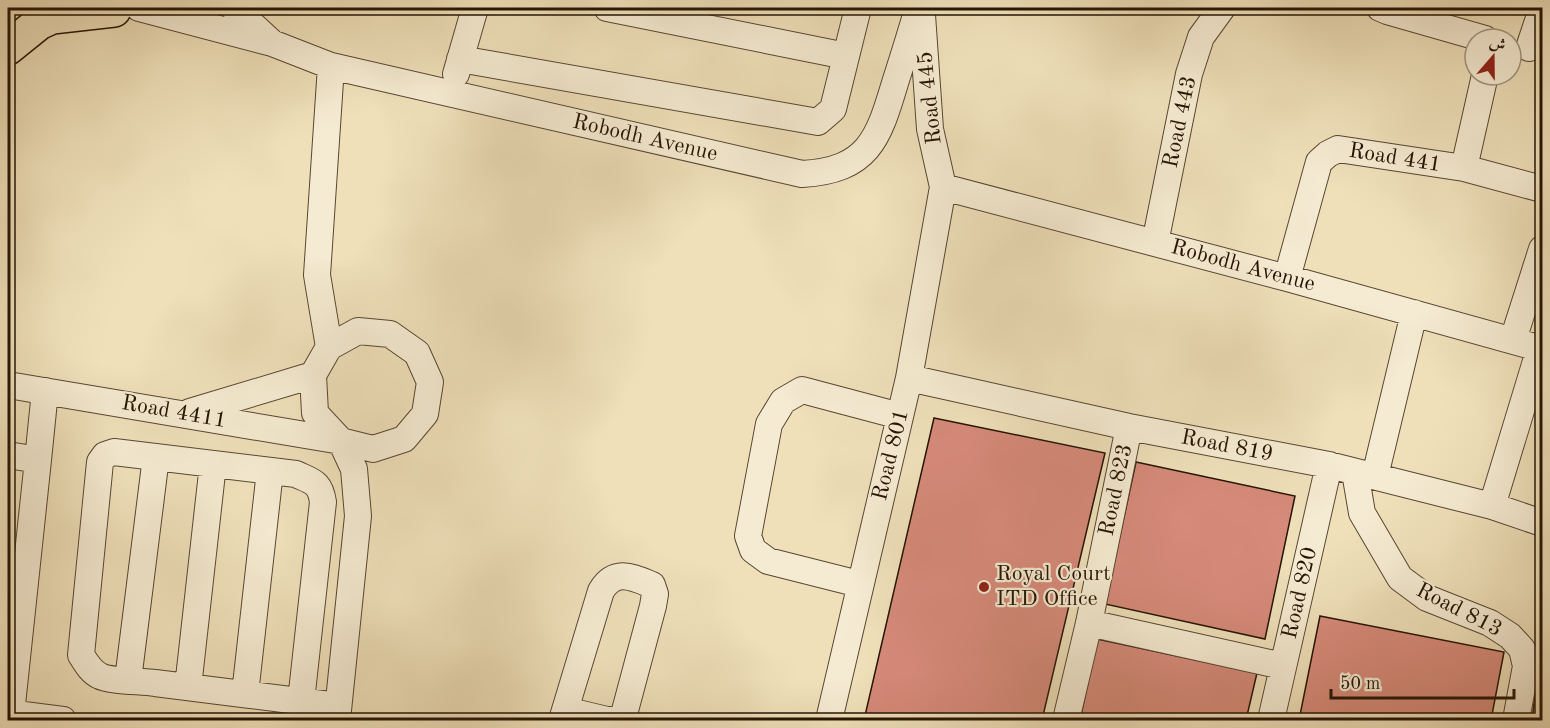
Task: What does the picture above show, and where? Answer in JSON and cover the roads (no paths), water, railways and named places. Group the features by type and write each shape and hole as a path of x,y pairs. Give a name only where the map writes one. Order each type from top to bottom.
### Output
{"main road":[{"path":"8,48 39,23 52,17 120,8"}],"street":[{"name":"Robodh Avenue","path":"120,8 272,43 331,66 802,174 825,173 847,165 866,151 879,133 920,8"},
{"name":"Robodh Avenue","path":"234,8 272,43"},
{"path":"451,93 475,8"},
{"path":"607,8 846,56"},
{"path":"460,58 818,122 833,109 858,8"},
{"name":"Road 445","path":"920,8 930,129 943,187"},
{"name":"Road 443","path":"1155,243 1189,74 1201,37 1222,8"},
{"path":"1380,8 1463,33"},
{"path":"1528,48 1542,9"},
{"path":"329,347 317,275 331,66"},
{"name":"Road 441","path":"1287,278 1319,162 1338,149 1464,168 1482,87"},
{"path":"1464,168 1542,189"},
{"name":"Robodh Avenue","path":"943,187 1287,278 1541,349"},
{"name":"Road 801","path":"829,720 909,378 943,187"},
{"path":"1514,340 1538,279 1542,249"},
{"path":"1365,474 1414,313"},
{"path":"301,701 323,502 321,488 314,482 296,474 114,452 105,455 100,462 81,655 89,668 100,676 301,701 338,713 358,516 354,469 341,441 315,413 313,375 329,347 358,332 390,334 417,353 430,382 425,414 404,439 373,449 341,441"},
{"path":"1492,507 1541,349"},
{"path":"183,413 313,375"},
{"name":"Road 819","path":"909,378 1129,427 1329,465 1492,507 1542,524"},
{"name":"Road 4411","path":"8,385 341,441"},
{"path":"860,584 768,561 753,550 748,536 769,424 783,401 802,390 900,416"},
{"path":"45,391 9,714 63,720"},
{"name":"Road 823","path":"1066,720 1089,623 1129,427"},
{"path":"8,454 38,460"},
{"path":"128,680 156,457"},
{"path":"188,687 213,464"},
{"name":"Road 820","path":"1271,720 1329,465"},
{"path":"245,694 270,471"},
{"name":"Road 813","path":"1365,474 1362,513 1400,578 1427,598 1490,624 1510,636 1522,649 1526,666 1516,720"},
{"path":"621,576 631,576 652,585 655,594 653,606 623,718 607,720 564,715 602,591 607,582 621,576"},
{"path":"1089,623 1283,666"}],"place":[{"name":"Royal Court ITD Office","path":"984,587"}]}
